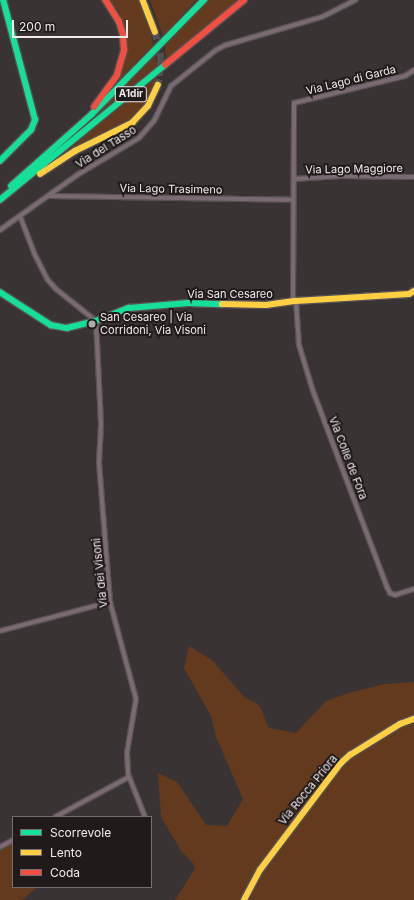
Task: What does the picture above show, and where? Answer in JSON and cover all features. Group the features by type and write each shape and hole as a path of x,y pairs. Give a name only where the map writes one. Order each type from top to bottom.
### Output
{"main road":[{"path":"0,161 31,130 35,120 29,95 19,65 3,0"},
{"path":"75,130 109,88 120,68 124,44 117,17 105,0"},
{"path":"143,0 156,32"},
{"name":"A1dir","path":"0,194 75,130 121,86 204,0"},
{"name":"A1dir","path":"0,200 244,0"},
{"path":"17,187 75,151 132,123 148,106 158,85"},
{"name":"Via San Cesareo","path":"0,292 58,328 71,328 96,321 129,308 158,305 188,303 266,305 295,301 412,294"},
{"name":"Via Rocca Priora","path":"244,900 260,870 341,763 350,755 400,724 414,719"}],"street":[{"name":"Via del Tasso","path":"0,230 81,173 139,138 154,121 171,86 214,51 226,45 319,19 356,0"},
{"name":"Via Lago di Garda","path":"294,178 294,103 406,76 414,70"},
{"name":"Via Lago Maggiore","path":"294,178 340,176 414,177"},
{"path":"294,178 295,301"},
{"name":"Via Lago Trasimeno","path":"49,196 293,200"},
{"path":"20,216 35,255 47,279 56,289 96,321"},
{"name":"Via Colle de Fora","path":"295,301 298,345 313,391 387,587 390,592 395,595 414,589"},
{"name":"Via dei Visoni","path":"96,321 101,425 99,462 110,602 136,699 127,752 129,777 145,816"},
{"path":"0,630 110,602"},
{"path":"57,816 129,777"},
{"path":"0,847 12,841"}],"shaded area":[{"path":"110,0 139,0 151,33 153,45 113,86 126,34 119,12"},
{"path":"150,0 196,0 163,36"},
{"path":"207,0 240,0 166,60 165,45"},
{"path":"155,56 157,67 60,147 119,92"},
{"path":"157,77 146,104 134,119 113,131 70,148"},
{"path":"189,646 213,661 244,697 259,705 269,728 296,733 326,701 352,692 385,684 414,682 414,900 175,900 195,869 193,863 182,852 161,817 158,773 177,782 206,825 227,826 243,799 216,737 211,716 184,668"},
{"path":"12,843 12,888 36,888 22,900 0,900 0,849"}],"tunnel":[{"path":"155,32 161,58 158,85"}],"traffic: fast":[{"path":"0,161 31,130 35,120 3,0"},
{"path":"11,186 92,114 204,0"},
{"path":"0,200 165,65"},
{"path":"0,292 51,325 67,328 96,321 129,308 188,303 222,304"}],"traffic: slow":[{"path":"143,0 155,32"},
{"path":"40,174 75,151 132,123 148,106 158,85"},
{"path":"222,304 266,305 296,301 409,294 414,291"},
{"path":"244,900 260,870 341,763 350,755 400,724 414,719"}],"traffic: jam":[{"path":"94,107 117,75 124,50 123,35 119,22 105,0"},
{"path":"165,65 244,0"}],"place":[{"name":"San Cesareo | Via Corridoni, Via Visoni","path":"92,324"}]}
